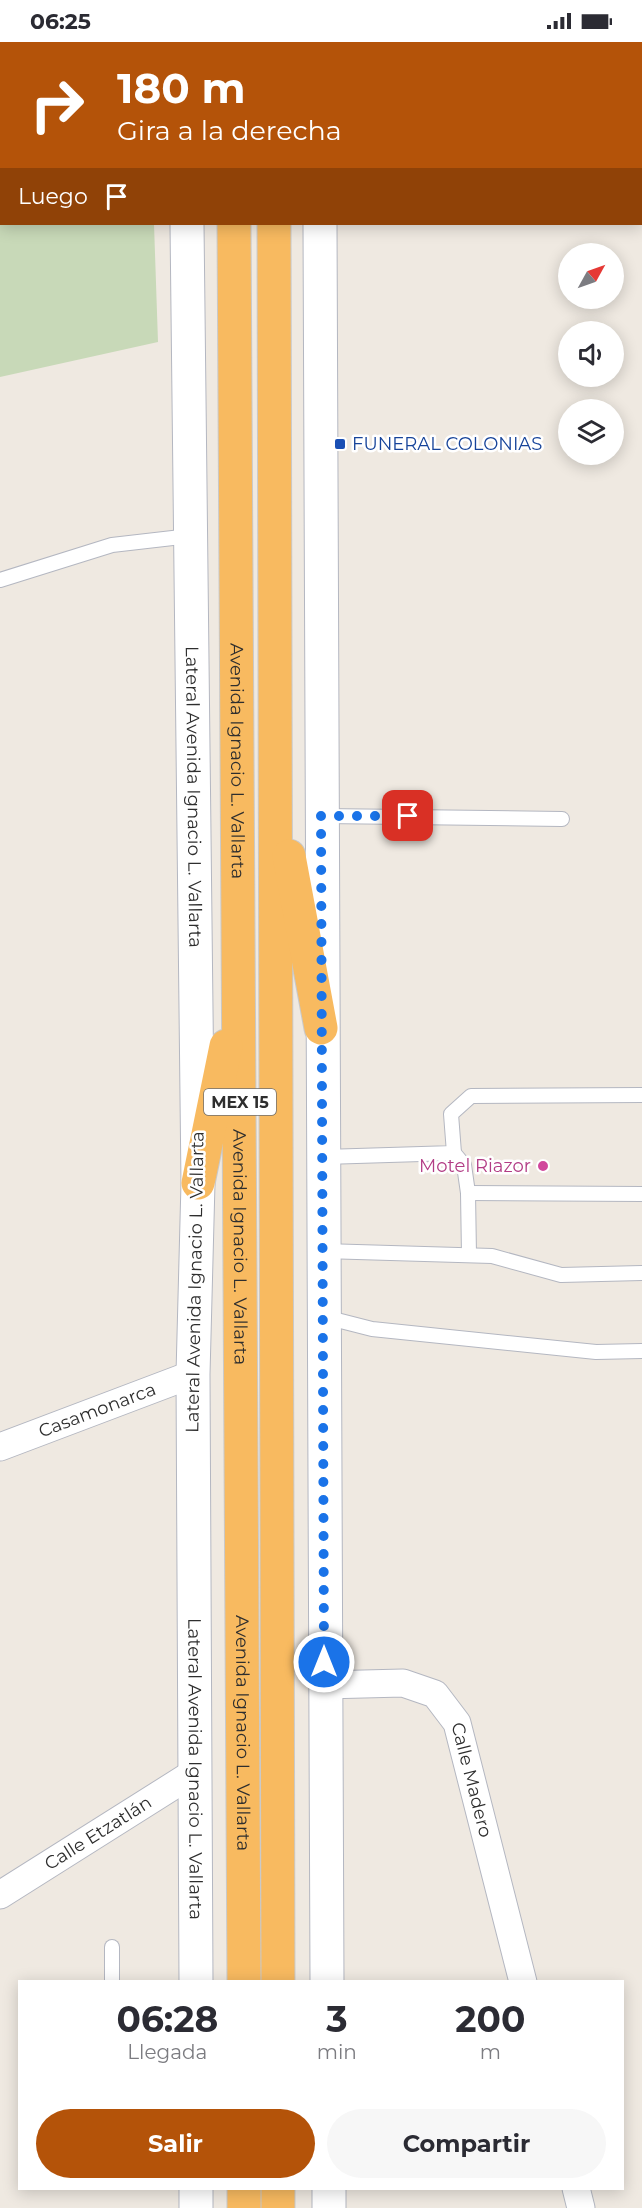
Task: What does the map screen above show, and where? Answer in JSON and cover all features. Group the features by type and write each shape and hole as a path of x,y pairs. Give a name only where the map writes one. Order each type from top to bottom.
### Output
{"highway":[{"name":"Avenida Ignacio L. Vallarta","path":"234,225 244,1980"},
{"name":"Avenida Ignacio L. Vallarta","path":"274,225 278,1980"},
{"path":"274,774 321,1028"},
{"path":"198,1183 240,977"},
{"path":"244,2190 244,2208"},
{"path":"278,2190 278,2208"}],"street":[{"name":"Lateral Avenida Ignacio L. Vallarta","path":"187,225 198,1183 193,1374 196,1980"},
{"path":"320,225 321,1028 327,1980"},
{"name":"Casamonarca","path":"0,1447 193,1374"},
{"name":"Calle Madero","path":"324,1685 403,1683 435,1694 457,1723 522,1980"},
{"name":"Calle Etzatlán","path":"0,1895 195,1773"},
{"path":"196,2190 196,2208"},
{"path":"329,2190 329,2208"},
{"path":"576,2190 581,2208"}],"lane":[{"path":"0,580 112,545 191,535"},
{"path":"321,816 562,819"},
{"path":"469,1255 468,1193 464,1165 454,1154 451,1114 471,1096 642,1095"},
{"path":"322,1157 454,1154"},
{"path":"468,1193 642,1194"},
{"path":"323,1251 492,1256 561,1275 642,1273"},
{"path":"323,1317 372,1329 596,1352 642,1351"},
{"path":"112,1947 112,1980"}],"green space":[{"path":"0,225 154,225 158,342 0,377"}],"place":[{"name":"FUNERAL COLONIAS","path":"340,444"},
{"name":"Motel Riazor","path":"543,1166"}],"route":[{"path":"324,1662 321,816 408,816"}]}
